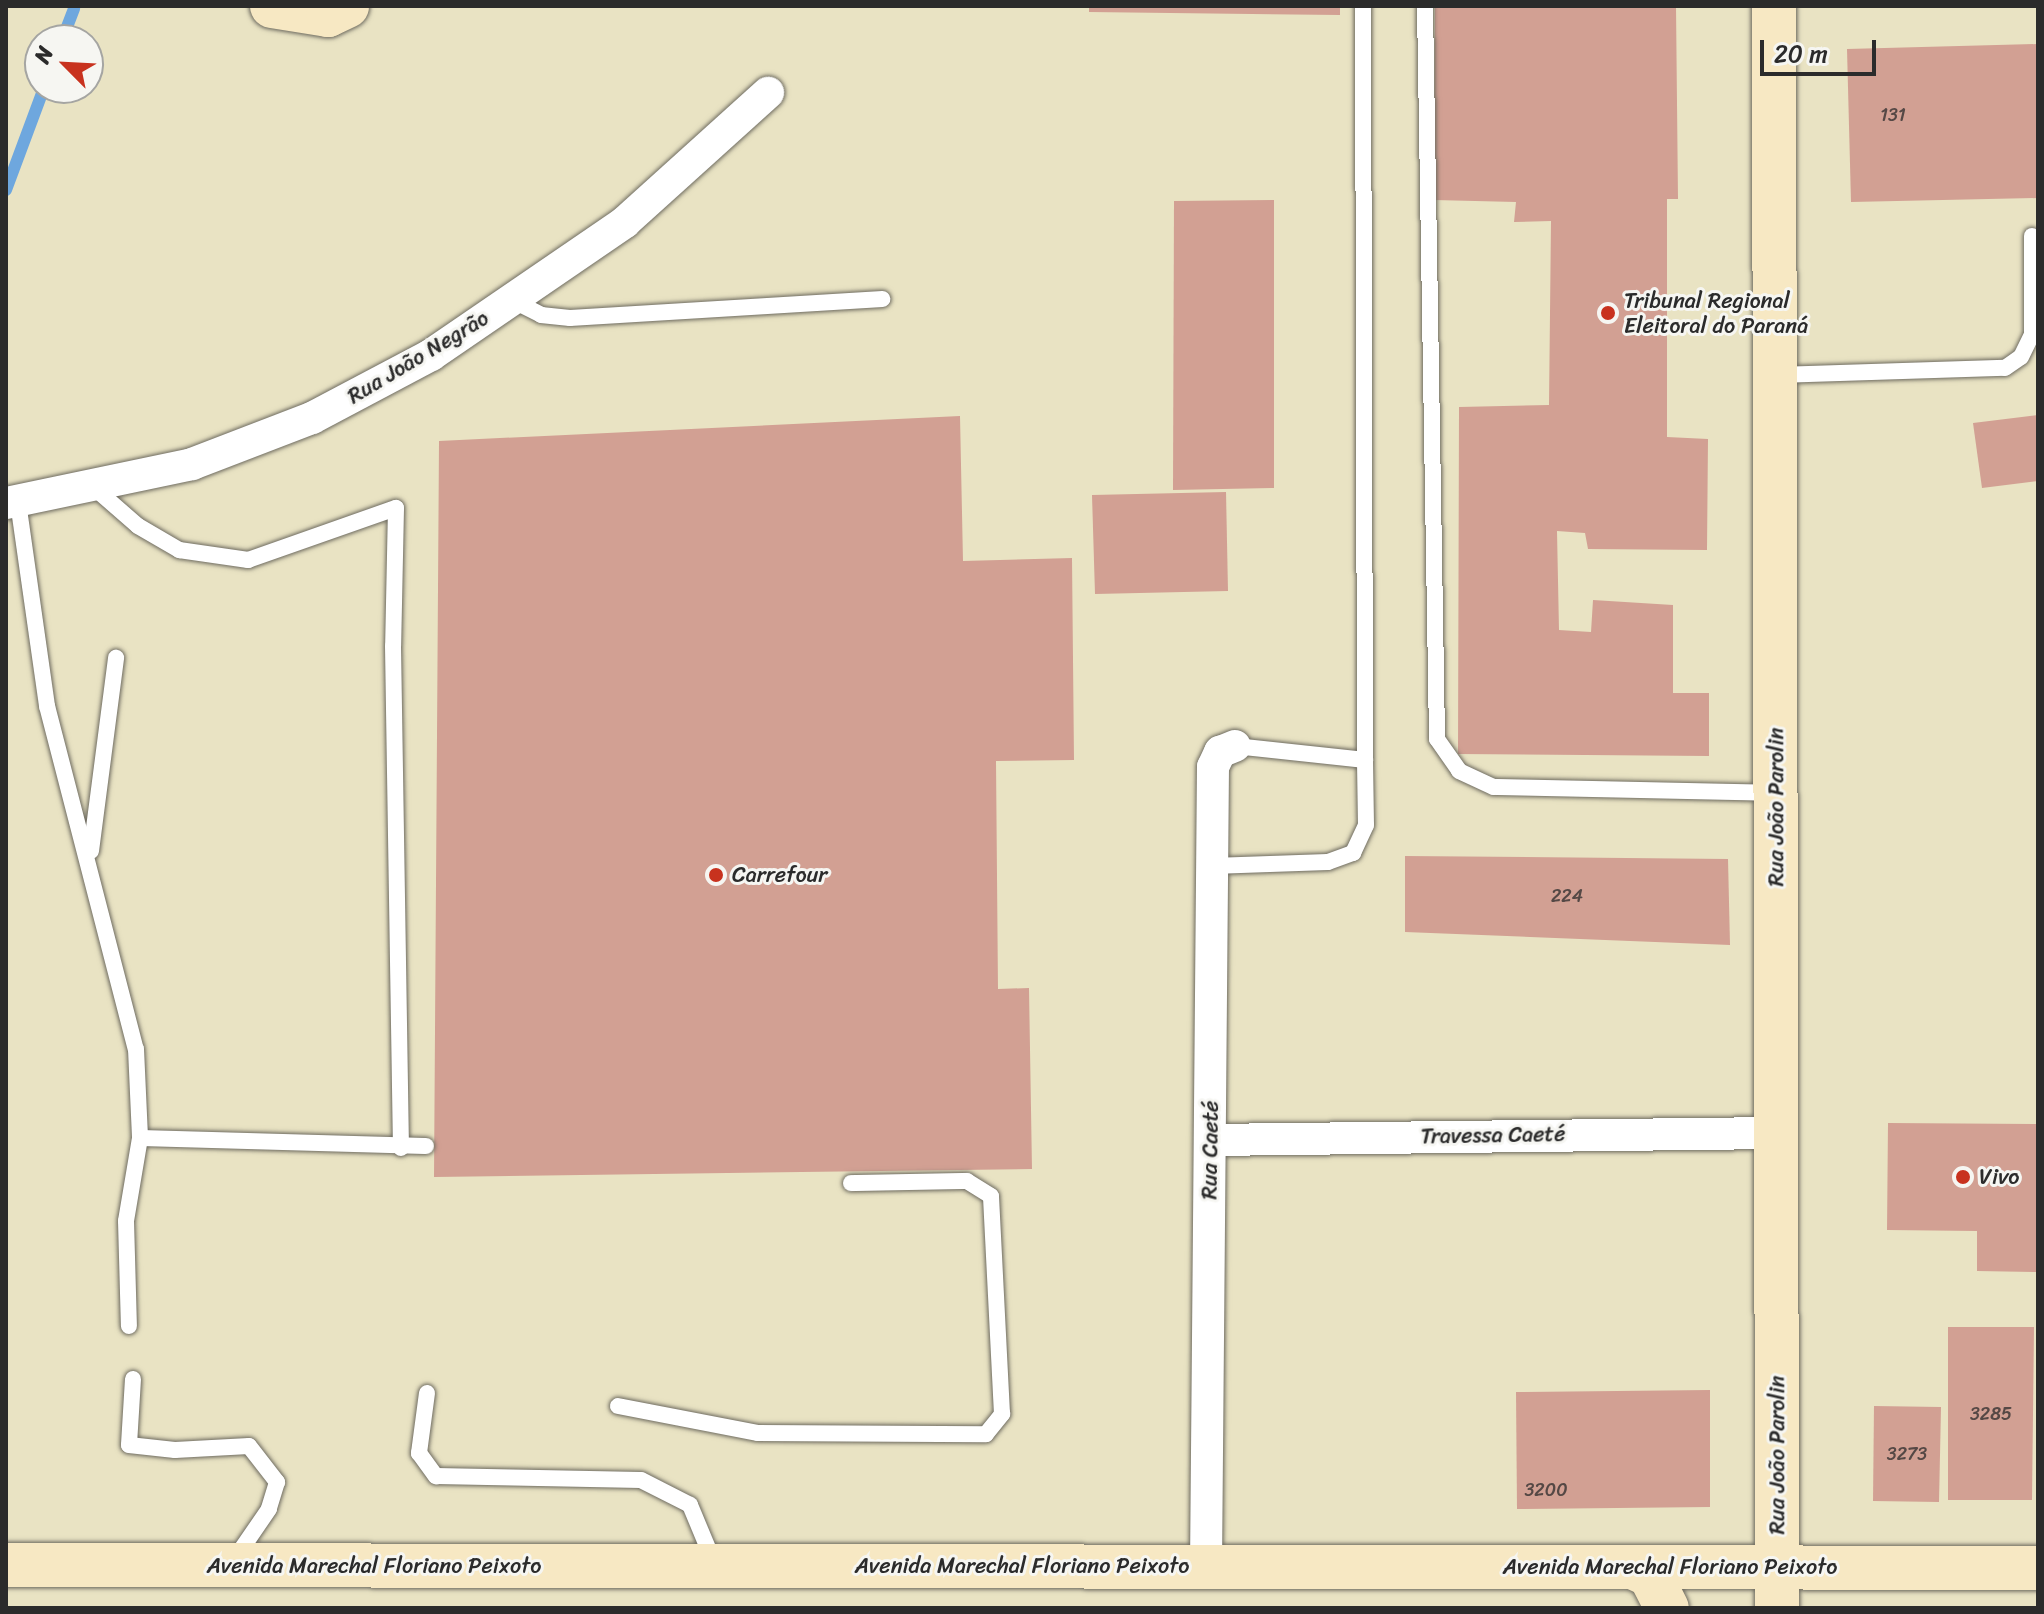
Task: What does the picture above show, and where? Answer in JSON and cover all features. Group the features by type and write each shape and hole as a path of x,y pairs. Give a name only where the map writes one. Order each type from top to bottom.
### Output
{"street":[{"path":"272,6 328,15 347,6"},
{"name":"Rua João Parolin","path":"1774,6 1777,1588"},
{"name":"Rua João Negrão","path":"12,503 192,464 312,418 431,355 625,222 768,93"},
{"name":"Rua Caeté","path":"1206,1567 1213,767 1220,752 1235,746"},
{"name":"Travessa Caeté","path":"1210,1140 1776,1133"},
{"name":"Avenida Marechal Floriano Peixoto","path":"6,1565 1632,1567 1777,1588 2038,1568"},
{"path":"1632,1567 1650,1575 1667,1608"}],"lane":[{"path":"1212,866 1328,862 1353,853 1366,825 1363,6"},
{"path":"1425,6 1437,739 1459,771 1494,787 1776,793"},
{"path":"1775,375 2005,368 2021,357 2032,334 2032,236"},
{"path":"512,300 541,315 570,318 882,299"},
{"path":"91,485 138,526 179,550 248,560 396,508 393,646 401,1148"},
{"path":"12,503 47,706 90,860 136,1049 140,1138 126,1221 129,1326"},
{"path":"90,860 116,658"},
{"path":"1235,746 1365,760"},
{"path":"140,1138 401,1148 426,1146"},
{"path":"618,1406 758,1433 986,1434 1002,1414 991,1196 983,1186 967,1181 851,1183"},
{"path":"133,1379 129,1445 175,1450 249,1446 277,1482 269,1509 230,1566"},
{"path":"427,1393 419,1453 436,1476 641,1480 690,1505 715,1566"}],"building":[{"path":"1089,6 1340,6 1340,15 1089,12"},
{"name":"Tribunal Regional Eleitoral do Paraná","path":"1435,6 1676,6 1678,199 1667,199 1667,437 1708,439 1707,550 1588,549 1585,533 1557,531 1559,630 1591,632 1593,600 1673,605 1673,693 1709,693 1709,756 1458,754 1459,407 1549,405 1551,221 1514,222 1516,202 1434,200"},
{"path":"2038,44 2038,198 1851,202 1847,49"},
{"path":"1274,200 1274,488 1173,490 1174,201"},
{"path":"2038,415 2038,481 1982,488 1973,423"},
{"name":"Carrefour","path":"960,416 963,561 1072,558 1074,760 996,761 998,989 1029,988 1032,1169 434,1177 439,441"},
{"path":"1226,492 1228,591 1095,594 1092,495"},
{"path":"1405,856 1728,859 1730,945 1405,932"},
{"name":"Vivo","path":"1888,1123 2038,1124 2038,1272 1977,1271 1977,1231 1887,1230"},
{"path":"1948,1327 2034,1327 2032,1500 1948,1500"},
{"path":"1710,1390 1710,1507 1517,1509 1516,1392"},
{"path":"1874,1406 1941,1407 1939,1502 1873,1501"}],"waterway":[{"path":"68,24 74,8"},
{"path":"6,190 38,104"}],"place":[{"name":"Tribunal Regional Eleitoral do Paraná","path":"1608,313"},
{"name":"Carrefour","path":"716,875"},
{"name":"Vivo","path":"1963,1177"}]}
